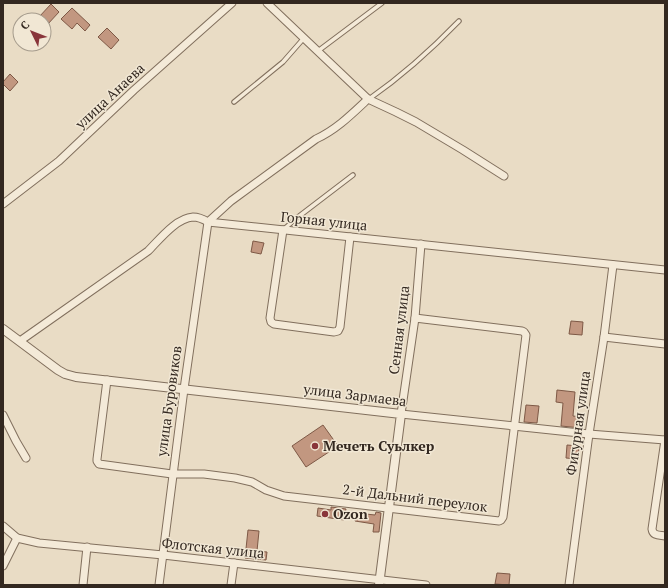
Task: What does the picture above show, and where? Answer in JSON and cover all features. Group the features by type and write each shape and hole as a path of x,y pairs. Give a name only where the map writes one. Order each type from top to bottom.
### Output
{"street":[{"name":"улица Анаева","path":"3,204 59,161 134,90 232,3"},
{"path":"267,3 368,100 416,122 504,176"},
{"path":"208,222 231,201 316,139 326,134 347,119 368,100"},
{"name":"Горная улица","path":"20,341 148,251 177,223 193,217 208,222 665,270"},
{"name":"улица Буровиков","path":"159,585 172,474 208,222"},
{"path":"283,230 270,318 271,322 274,324 334,332 338,331 340,327 350,237"},
{"name":"Сенная улица","path":"379,582 400,414 415,318 421,244"},
{"name":"Фигурная улица","path":"569,585 613,265"},
{"name":"2-й Дальний переулок","path":"107,380 97,459 98,463 101,465 172,474 204,474 235,478 252,482 266,490 284,496 497,521 501,520 503,517 515,425 526,337 525,333 522,331 415,318"},
{"name":"улица Зармаева","path":"3,329 66,374 76,377 400,414 589,434 665,440"},
{"path":"604,337 665,344"},
{"path":"3,415 26,458"},
{"path":"665,440 652,529 653,533 665,536"},
{"name":"Флотская улица","path":"3,526 17,538 39,543 234,563 379,582 426,585"},
{"path":"3,566 17,538"},
{"path":"83,585 87,547"},
{"path":"231,585 234,563"}],"lane":[{"path":"317,52 382,3"},
{"path":"368,100 391,84 436,45 460,21"},
{"path":"234,102 283,62 304,38"},
{"path":"283,230 353,175"}],"building":[{"path":"51,4 59,12 52,20 52,12 44,12"},
{"path":"72,8 90,25 85,31 77,23 72,29 61,19"},
{"path":"107,28 119,40 111,49 98,37"},
{"path":"10,74 18,82 10,91 3,84 3,82"},
{"path":"253,241 264,243 261,254 251,252"},
{"path":"571,321 583,322 582,335 569,334"},
{"path":"557,390 575,392 573,416 582,417 581,428 561,426 563,403 556,402"},
{"path":"526,405 539,406 537,423 524,422"},
{"name":"Мечеть Суьлкер","path":"323,425 338,446 306,467 292,446"},
{"path":"567,445 579,446 578,459 566,458"},
{"path":"331,507 346,509 344,520 317,516 318,508 331,510"},
{"path":"376,512 381,513 379,532 373,532 374,524 355,521 356,513 375,515"},
{"path":"248,530 259,531 257,551 267,552 266,560 245,558"},
{"path":"497,573 510,574 509,585 495,584"}],"place":[{"name":"Мечеть Суьлкер","path":"315,446"},
{"name":"Ozon","path":"325,514"}]}
